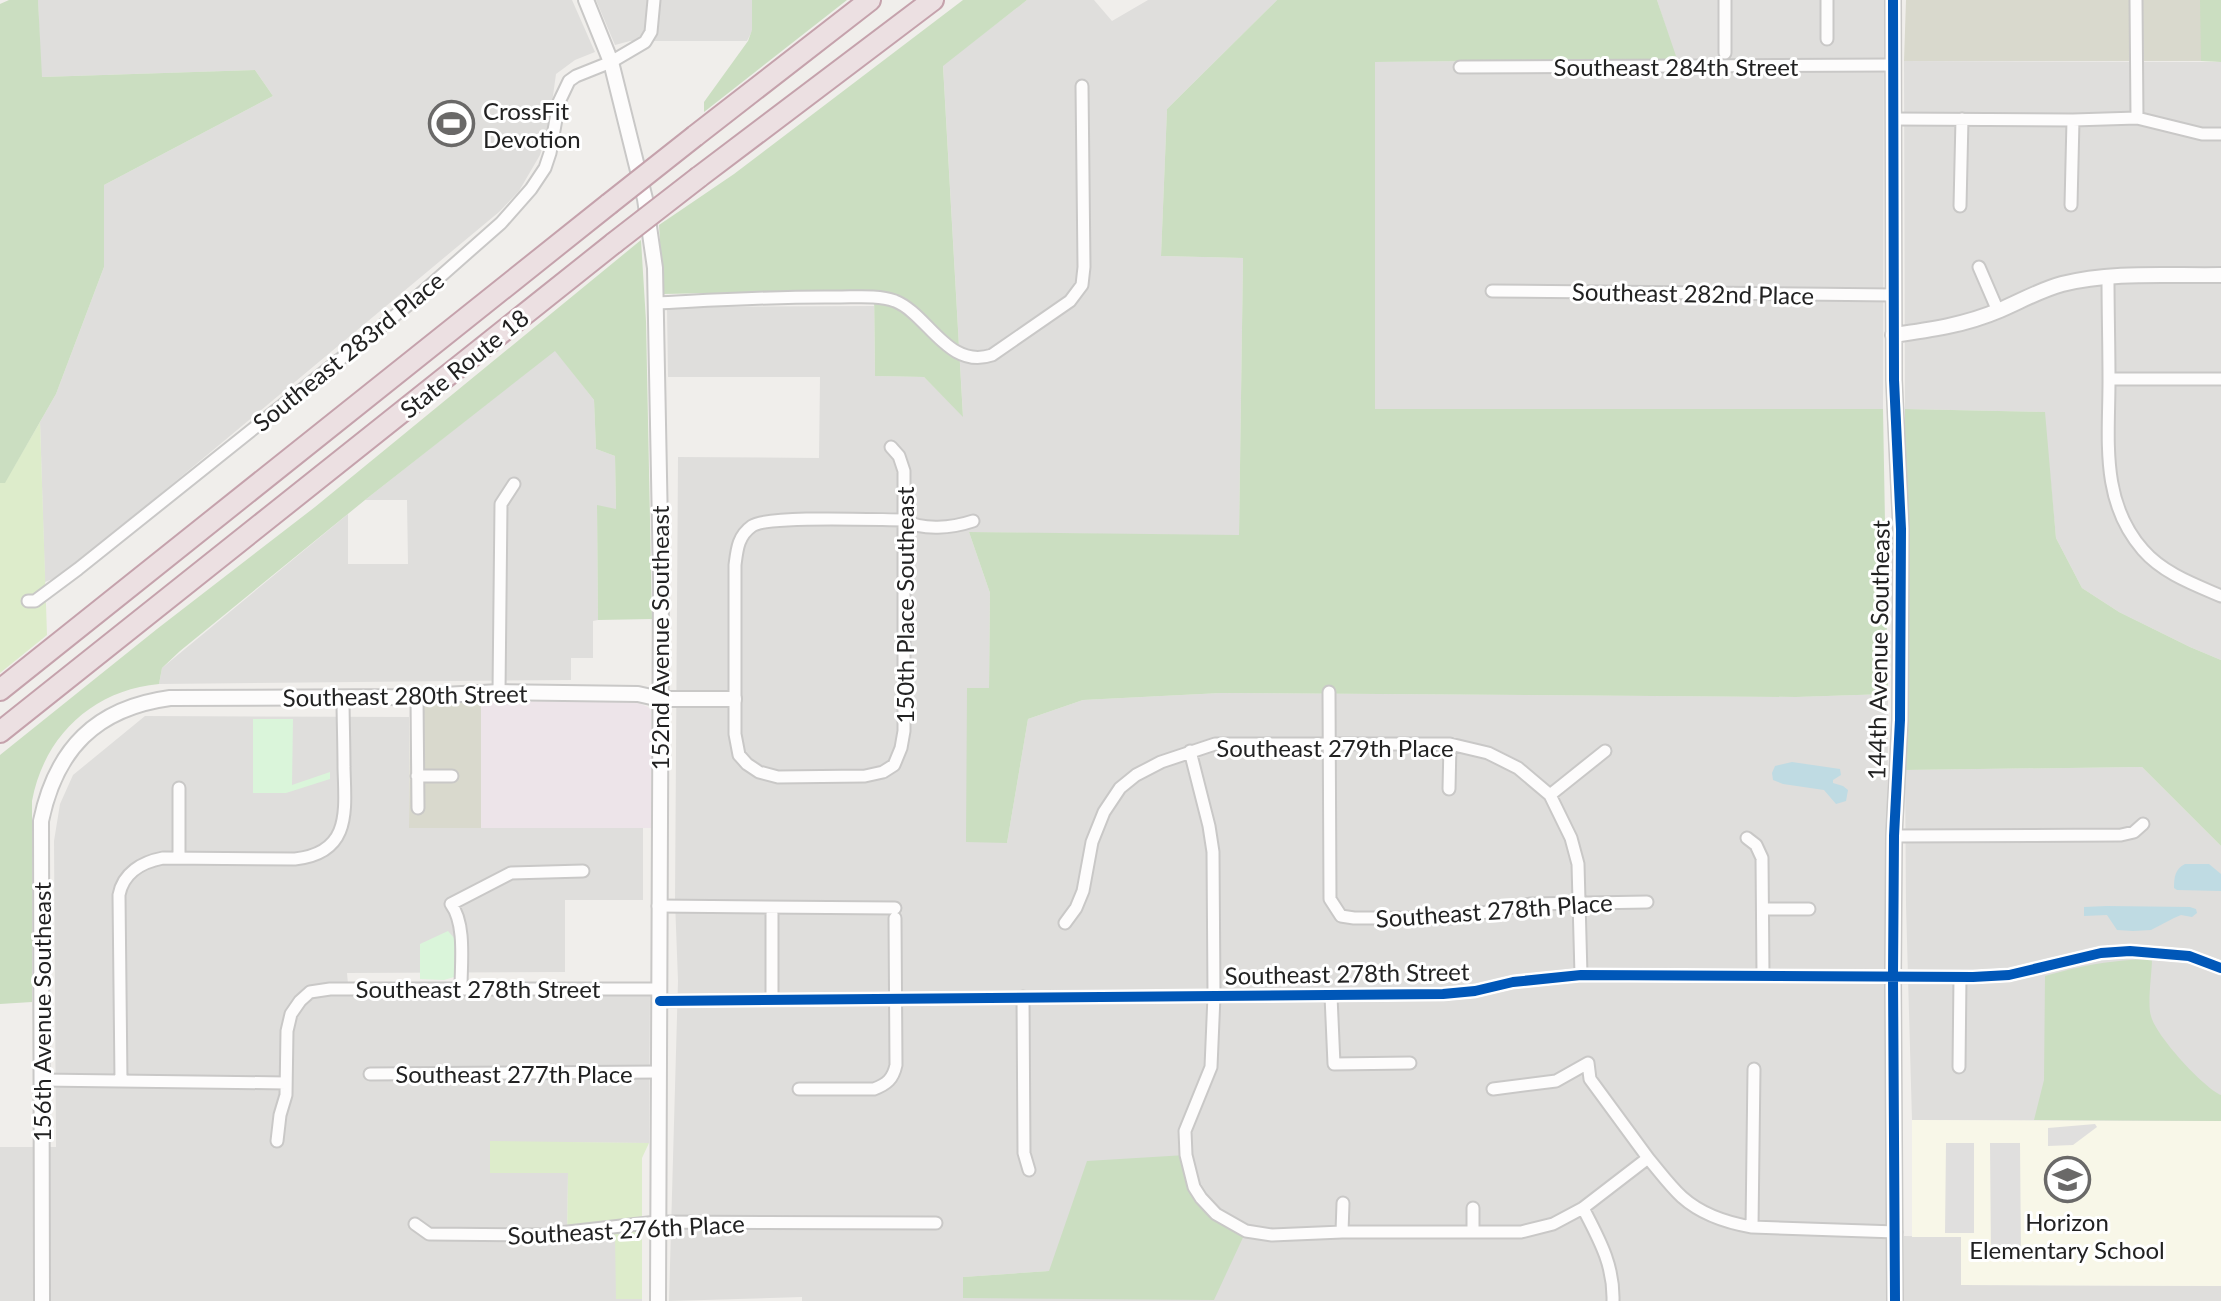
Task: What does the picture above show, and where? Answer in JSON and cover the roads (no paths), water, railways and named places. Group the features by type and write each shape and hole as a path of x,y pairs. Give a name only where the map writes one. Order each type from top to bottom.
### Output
{"highway":[{"name":"State Route 18","path":"0,690 870,0"},
{"name":"State Route 18","path":"0,732 614,243 933,0"}],"street":[{"name":"152nd Avenue Southeast","path":"586,0 611,62 645,199 652,240 656,303 661,579 658,1301"},
{"path":"611,62 639,47 648,37 654,0"},
{"path":"1725,0 1725,53"},
{"path":"1827,0 1827,39"},
{"name":"144th Avenue Southeast","path":"1893,0 1893,335 1901,529 1900,720 1894,836 1895,1301"},
{"path":"2136,0 2137,118"},
{"name":"Southeast 283rd Place","path":"28,601 35,601 78,569 408,305 501,223 545,168 559,102 569,81 611,62"},
{"name":"Southeast 284th Street","path":"1460,67 1892,65"},
{"path":"656,303 800,296 869,297 895,301 944,344 961,353 985,357 992,355 1070,301 1082,285 1082,86"},
{"path":"1893,119 2137,118 2202,134 2221,134"},
{"path":"1960,206 1962,119"},
{"path":"2071,205 2073,120"},
{"path":"1979,267 1998,311"},
{"path":"1893,335 1946,329 2053,287 2108,277 2221,275"},
{"path":"2108,277 2108,470 2119,510 2144,551 2186,581 2221,596"},
{"name":"Southeast 282nd Place","path":"1492,291 1893,295"},
{"path":"2109,379 2221,379"},
{"name":"150th Place Southeast","path":"734,699 739,755 759,772 778,777 830,778 865,776 883,772 894,765 904,731 904,520 903,466 891,447"},
{"path":"499,692 501,504 514,484"},
{"path":"734,699 735,565 738,544 755,524 782,520 904,520 915,526 960,525 973,521"},
{"name":"Southeast 280th Street","path":"85,735 104,719 143,701 170,698 417,696 499,692 734,699"},
{"path":"1329,692 1330,743"},
{"path":"417,696 418,808"},
{"path":"121,1081 121,885 136,868 163,858 295,859 307,857 328,846 336,838 345,816 343,697"},
{"name":"156th Avenue Southeast","path":"42,1301 41,821 54,776 85,735"},
{"name":"Southeast 278th Place","path":"1330,743 1330,899 1341,916 1455,918 1530,904 1647,902"},
{"name":"Southeast 279th Place","path":"1065,923 1083,891 1092,842 1104,812 1120,788 1136,775 1161,762 1215,744 1450,744 1488,753 1518,768 1550,795"},
{"path":"1449,789 1450,744"},
{"path":"1190,751 1213,852 1214,996 1211,1067 1185,1131 1186,1155 1190,1175 1201,1198 1216,1214 1246,1231 1272,1235 1521,1232 1553,1224 1583,1208 1648,1158"},
{"path":"1581,975 1578,864 1571,838 1550,795 1605,751"},
{"path":"417,776 452,776"},
{"path":"179,788 179,858"},
{"path":"1894,836 2121,835 2134,832 2143,824"},
{"path":"1747,838 1756,845 1762,858 1763,975"},
{"path":"461,988 460,924 458,913 451,904 511,873 583,871"},
{"path":"658,906 895,913 894,1076 874,1089 799,1089"},
{"path":"1763,909 1809,909"},
{"path":"772,914 772,1000"},
{"name":"Southeast 278th Street","path":"286,1083 287,1031 291,1014 310,992 330,989 461,988 772,1000 1331,996 1475,991 1513,982 1581,975 2009,975 2101,953 2130,951 2189,956 2221,968"},
{"path":"1959,1067 1960,977"},
{"path":"1331,996 1334,1064 1410,1063"},
{"path":"1023,997 1024,1153 1029,1170"},
{"path":"1493,1089 1556,1081 1588,1063 1590,1079 1648,1158 1682,1197 1714,1216 1733,1224 1752,1227 1896,1232"},
{"path":"1752,1227 1754,1069"},
{"name":"Southeast 277th Place","path":"370,1074 659,1072"},
{"path":"41,1080 286,1083 277,1141"},
{"path":"1342,1232 1343,1203"},
{"path":"1473,1208 1473,1232"},
{"path":"1583,1208 1606,1252 1611,1269 1613,1301"},
{"name":"Southeast 276th Place","path":"415,1224 429,1234 541,1235 657,1222 936,1223"}],"water":[{"path":"1792,762 1840,769 1841,775 1833,783 1848,790 1846,801 1836,804 1824,790 1773,780 1775,766"},
{"path":"2185,864 2209,864 2221,874 2221,891 2174,888 2176,874"},
{"path":"2084,907 2190,907 2197,913 2192,917 2181,915 2151,930 2133,931 2117,930 2107,915 2084,916"}],"place":[{"name":"CrossFit Devotion","path":"452,124"},
{"name":"Horizon Elementary School","path":"2067,1179"}]}
